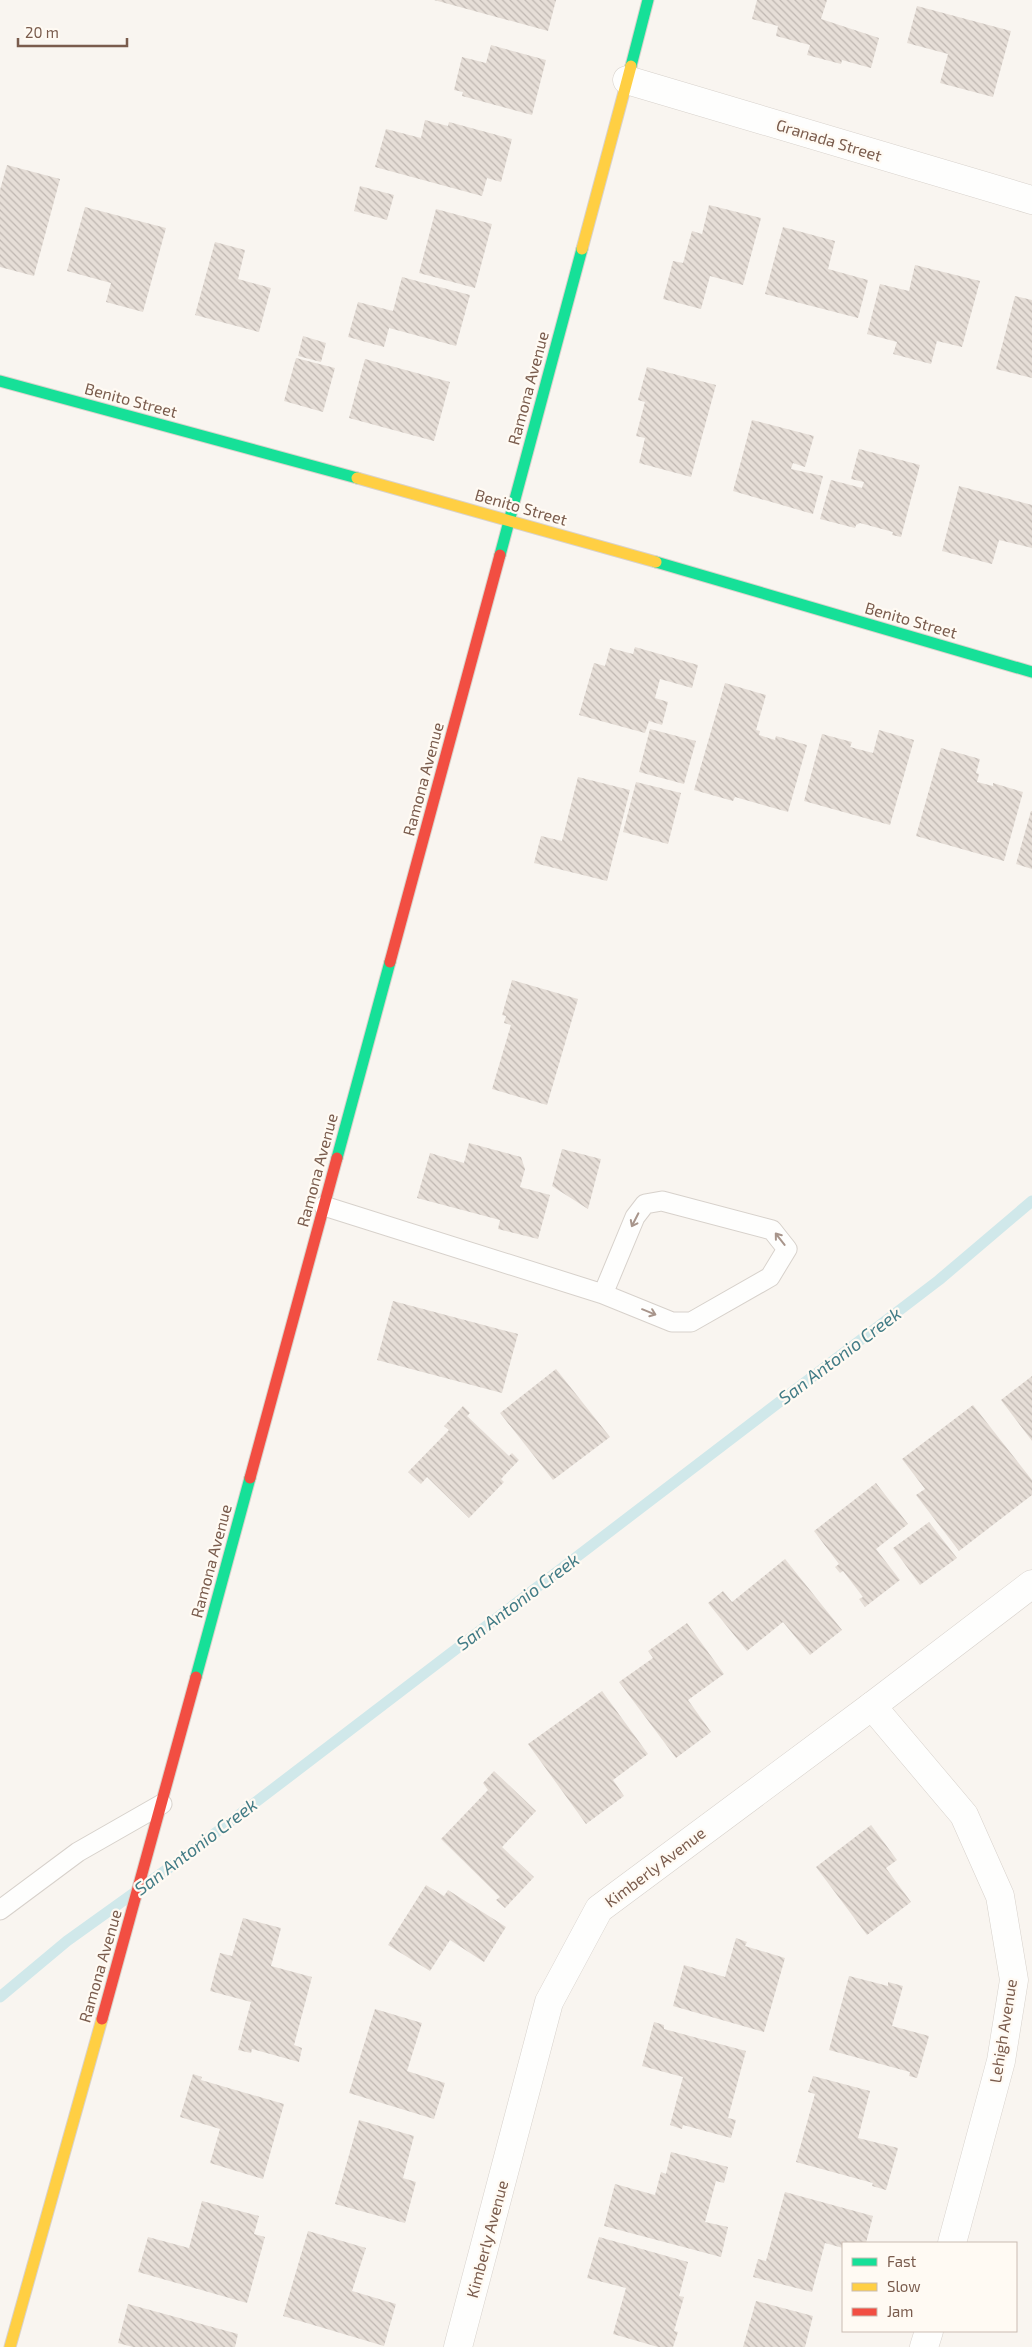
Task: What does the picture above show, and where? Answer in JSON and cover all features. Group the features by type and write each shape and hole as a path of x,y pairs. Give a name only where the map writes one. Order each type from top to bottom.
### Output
{"street":[{"name":"Ramona Avenue","path":"10,2347 162,1804 510,520 648,0"},
{"name":"Granada Street","path":"627,80 1032,200"},
{"name":"Benito Street","path":"0,381 510,520 1032,672"},
{"name":"Kimberly Avenue","path":"458,2347 549,2002 599,1909 872,1706 1032,1584"},
{"name":"Lehigh Avenue","path":"872,1706 964,1815 1000,1896 1014,1980 1001,2061 952,2242"},
{"path":"924,2347 929,2332"}],"lane":[{"path":"324,1206 603,1294 672,1322 691,1322 770,1277 787,1248 772,1230 662,1201 645,1204 635,1216 603,1294"},
{"path":"0,1910 78,1852 162,1804"}],"building":[{"path":"434,0 556,0 548,31"},
{"path":"757,0 827,0 821,19 879,38 871,68 842,60 841,64 807,55 810,45 776,36 778,26 752,19"},
{"path":"917,6 1011,31 993,97 940,83 948,54 907,43"},
{"path":"491,45 546,60 532,115 462,96 463,92 454,90 462,57 486,63"},
{"path":"425,120 448,126 449,122 512,139 501,182 487,178 482,196 375,167 386,129 421,138"},
{"path":"7,165 60,179 34,276 0,267 0,190"},
{"path":"360,186 394,195 387,220 354,211"},
{"path":"709,205 761,218 743,285 710,276 701,309 663,299 673,261 683,263 692,231 702,234"},
{"path":"85,207 166,228 143,312 106,302 111,283 67,271"},
{"path":"436,209 492,224 475,288 419,273"},
{"path":"783,227 835,241 828,269 868,280 858,318 765,294"},
{"path":"215,242 245,250 238,279 271,288 259,332 195,315"},
{"path":"915,265 980,281 962,347 937,341 931,364 893,354 897,342 867,334 880,284 909,291"},
{"path":"402,277 470,295 456,346 389,328 384,347 348,337 358,302 393,311"},
{"path":"1015,296 1032,300 1032,378 996,369"},
{"path":"303,336 326,343 321,362 298,356"},
{"path":"296,358 335,368 323,412 284,401"},
{"path":"365,359 450,382 434,441 349,418"},
{"path":"647,367 716,385 691,477 639,463 645,438 636,436 645,402 638,400"},
{"path":"752,420 814,436 805,467 793,463 791,469 823,476 813,514 733,491"},
{"path":"859,449 920,465 901,537 892,535 893,532 860,523 855,528 820,519 831,480 862,488 864,482 851,479"},
{"path":"959,486 1032,505 1032,548 999,540 992,564 942,551"},
{"path":"635,647 698,665 692,688 660,679 655,698 668,702 662,725 649,721 645,733 579,715 594,663 605,666 610,648 633,654"},
{"path":"725,683 766,695 756,730 760,731 759,735 775,740 776,736 807,745 788,812 735,797 733,801 694,790"},
{"path":"650,729 696,741 684,784 639,772"},
{"path":"879,730 914,740 890,825 804,801 822,734 852,742 850,747 873,753"},
{"path":"941,748 980,759 976,773 979,774 977,782 993,786 993,783 1023,792 1004,861 916,836"},
{"path":"578,777 630,790 607,881 534,863 541,836 562,841"},
{"path":"636,782 681,793 668,844 623,832"},
{"path":"1032,811 1032,869 1016,864"},
{"path":"512,980 578,999 547,1105 492,1089 511,1025 504,1023 506,1016 502,1015"},
{"path":"469,1143 521,1157 525,1169 520,1187 550,1195 538,1239 498,1229 500,1220 417,1198 430,1153 464,1163"},
{"path":"562,1149 601,1159 588,1209 552,1186"},
{"path":"393,1301 518,1334 502,1393 377,1360"},
{"path":"556,1369 610,1437 553,1480 500,1413"},
{"path":"1032,1376 1032,1441 1001,1400"},
{"path":"973,1405 1032,1480 1032,1495 959,1551 916,1495 925,1489 902,1459"},
{"path":"463,1406 470,1413 467,1416 509,1456 512,1453 519,1460 501,1479 504,1482 469,1518 427,1477 421,1484 408,1472 449,1430 444,1426"},
{"path":"876,1483 908,1524 876,1549 900,1580 865,1607 859,1599 863,1597 843,1571 840,1573 835,1567 839,1564 814,1531"},
{"path":"929,1522 957,1558 920,1585 893,1548"},
{"path":"785,1559 842,1630 810,1655 783,1622 747,1651 708,1603 723,1591 732,1602"},
{"path":"687,1623 724,1674 688,1700 711,1732 676,1758 619,1682 653,1658 648,1651"},
{"path":"602,1691 648,1754 613,1780 624,1796 586,1824 528,1744"},
{"path":"494,1771 536,1811 502,1847 534,1877 505,1908 496,1900 500,1897 441,1839 488,1790 483,1783"},
{"path":"871,1825 897,1860 886,1868 911,1902 867,1935 816,1867"},
{"path":"426,1885 444,1896 448,1890 506,1927 484,1962 450,1940 430,1971 388,1945"},
{"path":"243,1918 281,1928 271,1966 312,1977 294,2045 302,2048 299,2062 252,2049 251,2053 238,2050 251,2002 210,1991 220,1953 232,1956"},
{"path":"736,1938 747,1942 745,1946 785,1958 764,2032 673,2006 684,1965 725,1977"},
{"path":"849,1976 888,1986 888,1982 903,1986 892,2026 929,2036 917,2078 909,2076 910,2072 829,2050"},
{"path":"375,2009 422,2023 407,2071 445,2083 434,2119 349,2093"},
{"path":"654,2022 664,2025 664,2029 746,2051 728,2118 736,2120 731,2138 683,2125 682,2129 670,2125 683,2077 642,2066"},
{"path":"193,2074 202,2077 201,2080 284,2104 263,2179 210,2163 220,2129 180,2117"},
{"path":"813,2076 870,2091 858,2138 898,2148 886,2190 872,2186 873,2183 796,2162 815,2094 808,2092"},
{"path":"359,2120 414,2136 403,2178 416,2182 405,2223 335,2204"},
{"path":"671,2152 728,2167 724,2183 716,2181 705,2222 728,2227 721,2257 604,2226 615,2184 655,2195 661,2172 666,2174"},
{"path":"785,2192 873,2216 866,2242 842,2242 842,2248 825,2243 812,2292 753,2277 758,2259 766,2261"},
{"path":"202,2201 259,2216 254,2234 265,2237 247,2303 138,2272 148,2237 189,2248"},
{"path":"308,2231 366,2248 352,2291 396,2304 384,2346 283,2316"},
{"path":"599,2237 688,2262 679,2296 684,2297 674,2331 678,2332 673,2347 658,2347 613,2334 626,2288 587,2278"},
{"path":"756,2301 813,2316 805,2347 743,2347"},
{"path":"128,2304 238,2334 235,2347 133,2347 118,2343"}],"waterway":[{"name":"San Antonio Creek","path":"0,1997 67,1941 180,1860 939,1280 1032,1201"}],"traffic: fast":[{"path":"631,66 648,0"},
{"path":"500,555 582,249"},
{"path":"0,381 357,478"},
{"path":"656,562 1032,672"},
{"path":"337,1158 390,962"},
{"path":"196,1677 250,1478"}],"traffic: slow":[{"path":"582,249 631,66"},
{"path":"357,478 656,562"},
{"path":"10,2347 102,2019"}],"traffic: jam":[{"path":"390,962 500,555"},
{"path":"250,1478 337,1158"},
{"path":"102,2019 196,1677"}]}
